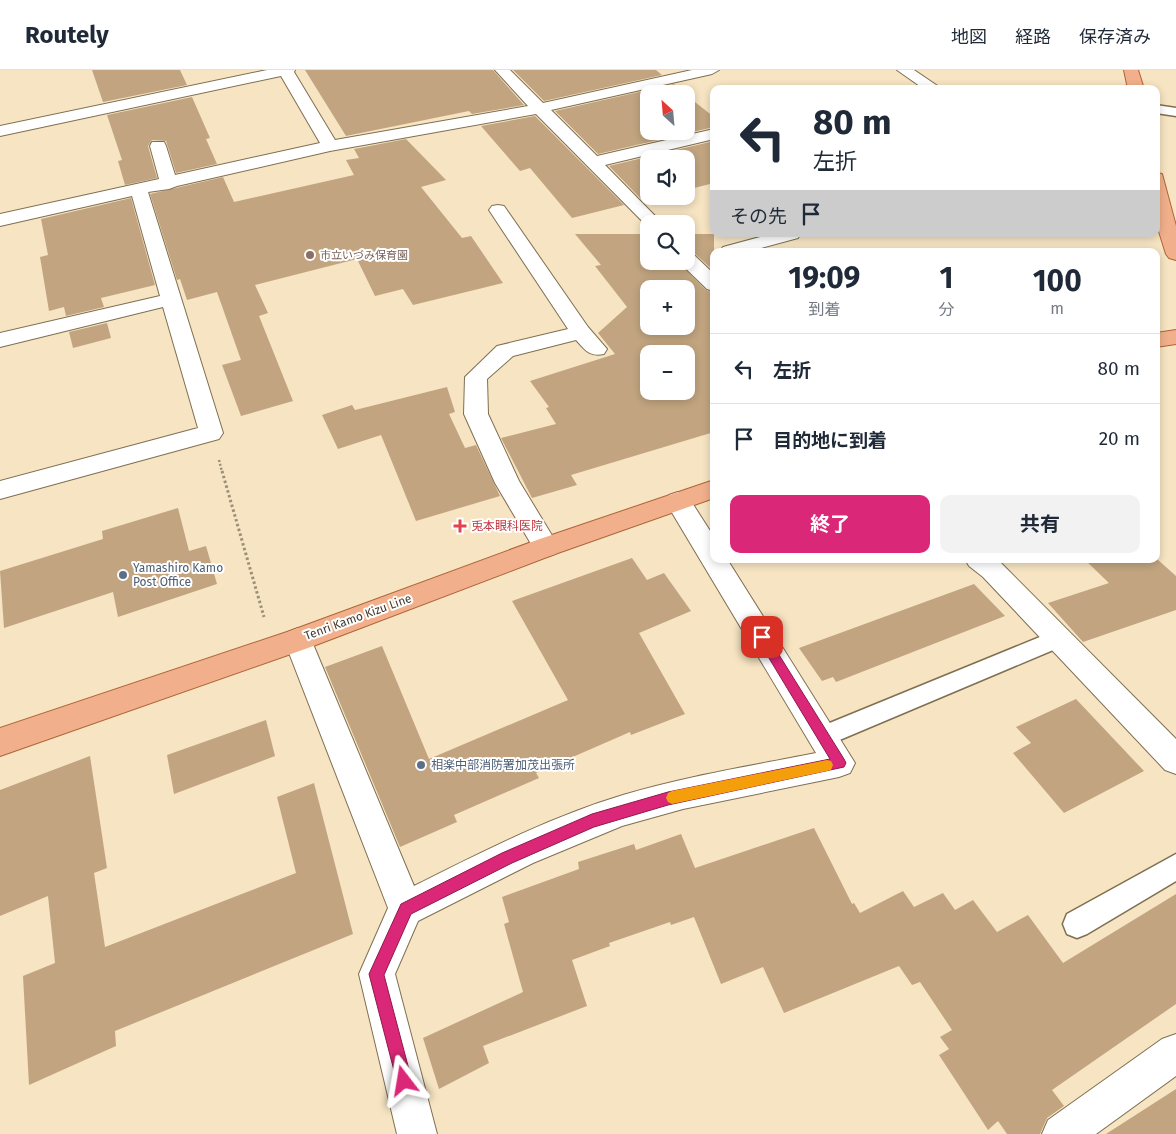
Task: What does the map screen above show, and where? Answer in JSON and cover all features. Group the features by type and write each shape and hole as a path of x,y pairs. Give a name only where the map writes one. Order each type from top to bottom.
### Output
{"main road":[{"path":"1131,70 1135,85"},
{"path":"1160,208 1176,254"},
{"path":"1160,339 1176,337"},
{"name":"Tenri Kamo Kizu Line","path":"0,742 285,644 546,547 710,490"}],"street":[{"path":"0,131 286,70 330,146"},
{"path":"502,70 645,215"},
{"path":"904,70 928,85"},
{"path":"0,220 169,184 330,146 541,108 704,71"},
{"path":"594,162 710,135"},
{"path":"158,146 169,184"},
{"path":"0,490 211,433 139,190"},
{"path":"498,210 581,332 596,350"},
{"path":"741,248 780,237"},
{"path":"695,259 710,257"},
{"path":"695,267 710,281"},
{"path":"0,340 172,299"},
{"path":"546,547 507,483 476,414 476,377 505,351 581,332"},
{"path":"678,501 710,553"},
{"path":"417,1134 377,974 406,909 507,858 592,821 668,798 839,763 716,563"},
{"path":"983,563 1176,760"},
{"path":"285,644 406,909"},
{"path":"1062,1134 1176,1053"}],"lane":[{"path":"1160,110 1176,112"},
{"path":"823,736 1056,639"},
{"path":"1077,924 1176,867"}],"path":[{"path":"211,433 285,644"}],"building":[{"path":"92,70 180,70 187,85 103,102"},
{"path":"305,70 493,70 524,105 472,114 469,111 346,136"},
{"path":"513,70 656,70 662,75 544,101"},
{"path":"640,92 640,140 658,140 598,154 555,111"},
{"path":"192,97 210,138 206,139 217,164 176,173 166,141 152,140 148,146 157,178 125,185 118,161 122,160 107,115"},
{"path":"695,102 710,114 710,128 695,131"},
{"path":"535,116 624,205 572,218 530,168 520,171 481,126"},
{"path":"406,139 446,180 421,187 462,238 471,236 503,283 413,305 403,289 375,296 357,259 255,285 268,313 259,316 293,401 241,416 222,365 241,360 217,292 187,300 180,279 177,280 150,194 223,177 234,202 354,175 346,160 359,158 354,149"},
{"path":"710,142 710,184 695,188 695,150 676,150"},
{"path":"640,159 640,198 609,166"},
{"path":"131,198 155,285 101,298 104,307 66,316 64,307 49,311 40,257 48,255 41,219"},
{"path":"575,234 640,234 640,270 686,270 706,290 710,292 710,433 571,475 577,485 532,498 501,438 556,424 546,408 549,407 530,381 615,354 598,333 627,307 595,266 601,265"},
{"path":"695,234 710,234 710,237 714,237 714,248 710,248 710,267 695,254"},
{"path":"107,323 111,338 73,348 69,332"},
{"path":"447,387 455,412 449,414 465,448 476,445 500,496 416,521 381,435 338,449 322,415 352,405 355,410"},
{"path":"178,508 189,551 206,546 217,584 118,617 113,592 4,628 0,571 103,539 102,531"},
{"path":"632,558 647,580 664,573 691,611 639,633 685,714 631,735 630,732 536,773 539,778 454,815 457,822 400,847 325,667 382,646 429,759 568,700 512,601"},
{"path":"1160,562 1176,576 1176,610 1083,642 1048,603 1109,583 1088,563"},
{"path":"974,584 1005,616 836,682 833,677 822,681 799,648"},
{"path":"1076,699 1144,771 1064,813 1013,753 1031,743 1016,727"},
{"path":"266,720 275,756 174,794 167,755"},
{"path":"90,756 107,868 94,873 105,947 296,873 277,797 314,783 353,934 115,1031 116,1046 29,1085 23,976 55,963 48,896 0,916 0,790"},
{"path":"814,828 852,904 854,903 860,913 903,891 914,907 943,893 955,910 973,900 997,932 1028,915 1063,963 1176,894 1176,1004 1052,1090 1064,1106 1047,1118 1040,1134 1007,1134 998,1121 988,1130 939,1055 949,1049 940,1037 952,1030 920,982 912,985 899,966 784,1013 763,967 721,984 694,917 671,925 670,922 609,943 610,946 572,960 587,1006 483,1046 489,1063 439,1089 423,1038 523,992 504,924 509,922 502,897 579,869 578,862 634,844 636,850 681,834 695,868"},
{"path":"1176,1089 1176,1134 1106,1134"}],"slow traffic":[{"path":"672,798 827,765"}],"place":[{"name":"市立いづみ保育園","path":"310,255"},
{"name":"兎本眼科医院","path":"460,526"},
{"name":"Yamashiro Kamo Post Office","path":"123,575"},
{"name":"相楽中部消防署加茂出張所","path":"421,765"}],"route":[{"path":"404,1081 377,974 406,909 507,858 592,821 668,798 839,763 762,637"}]}
